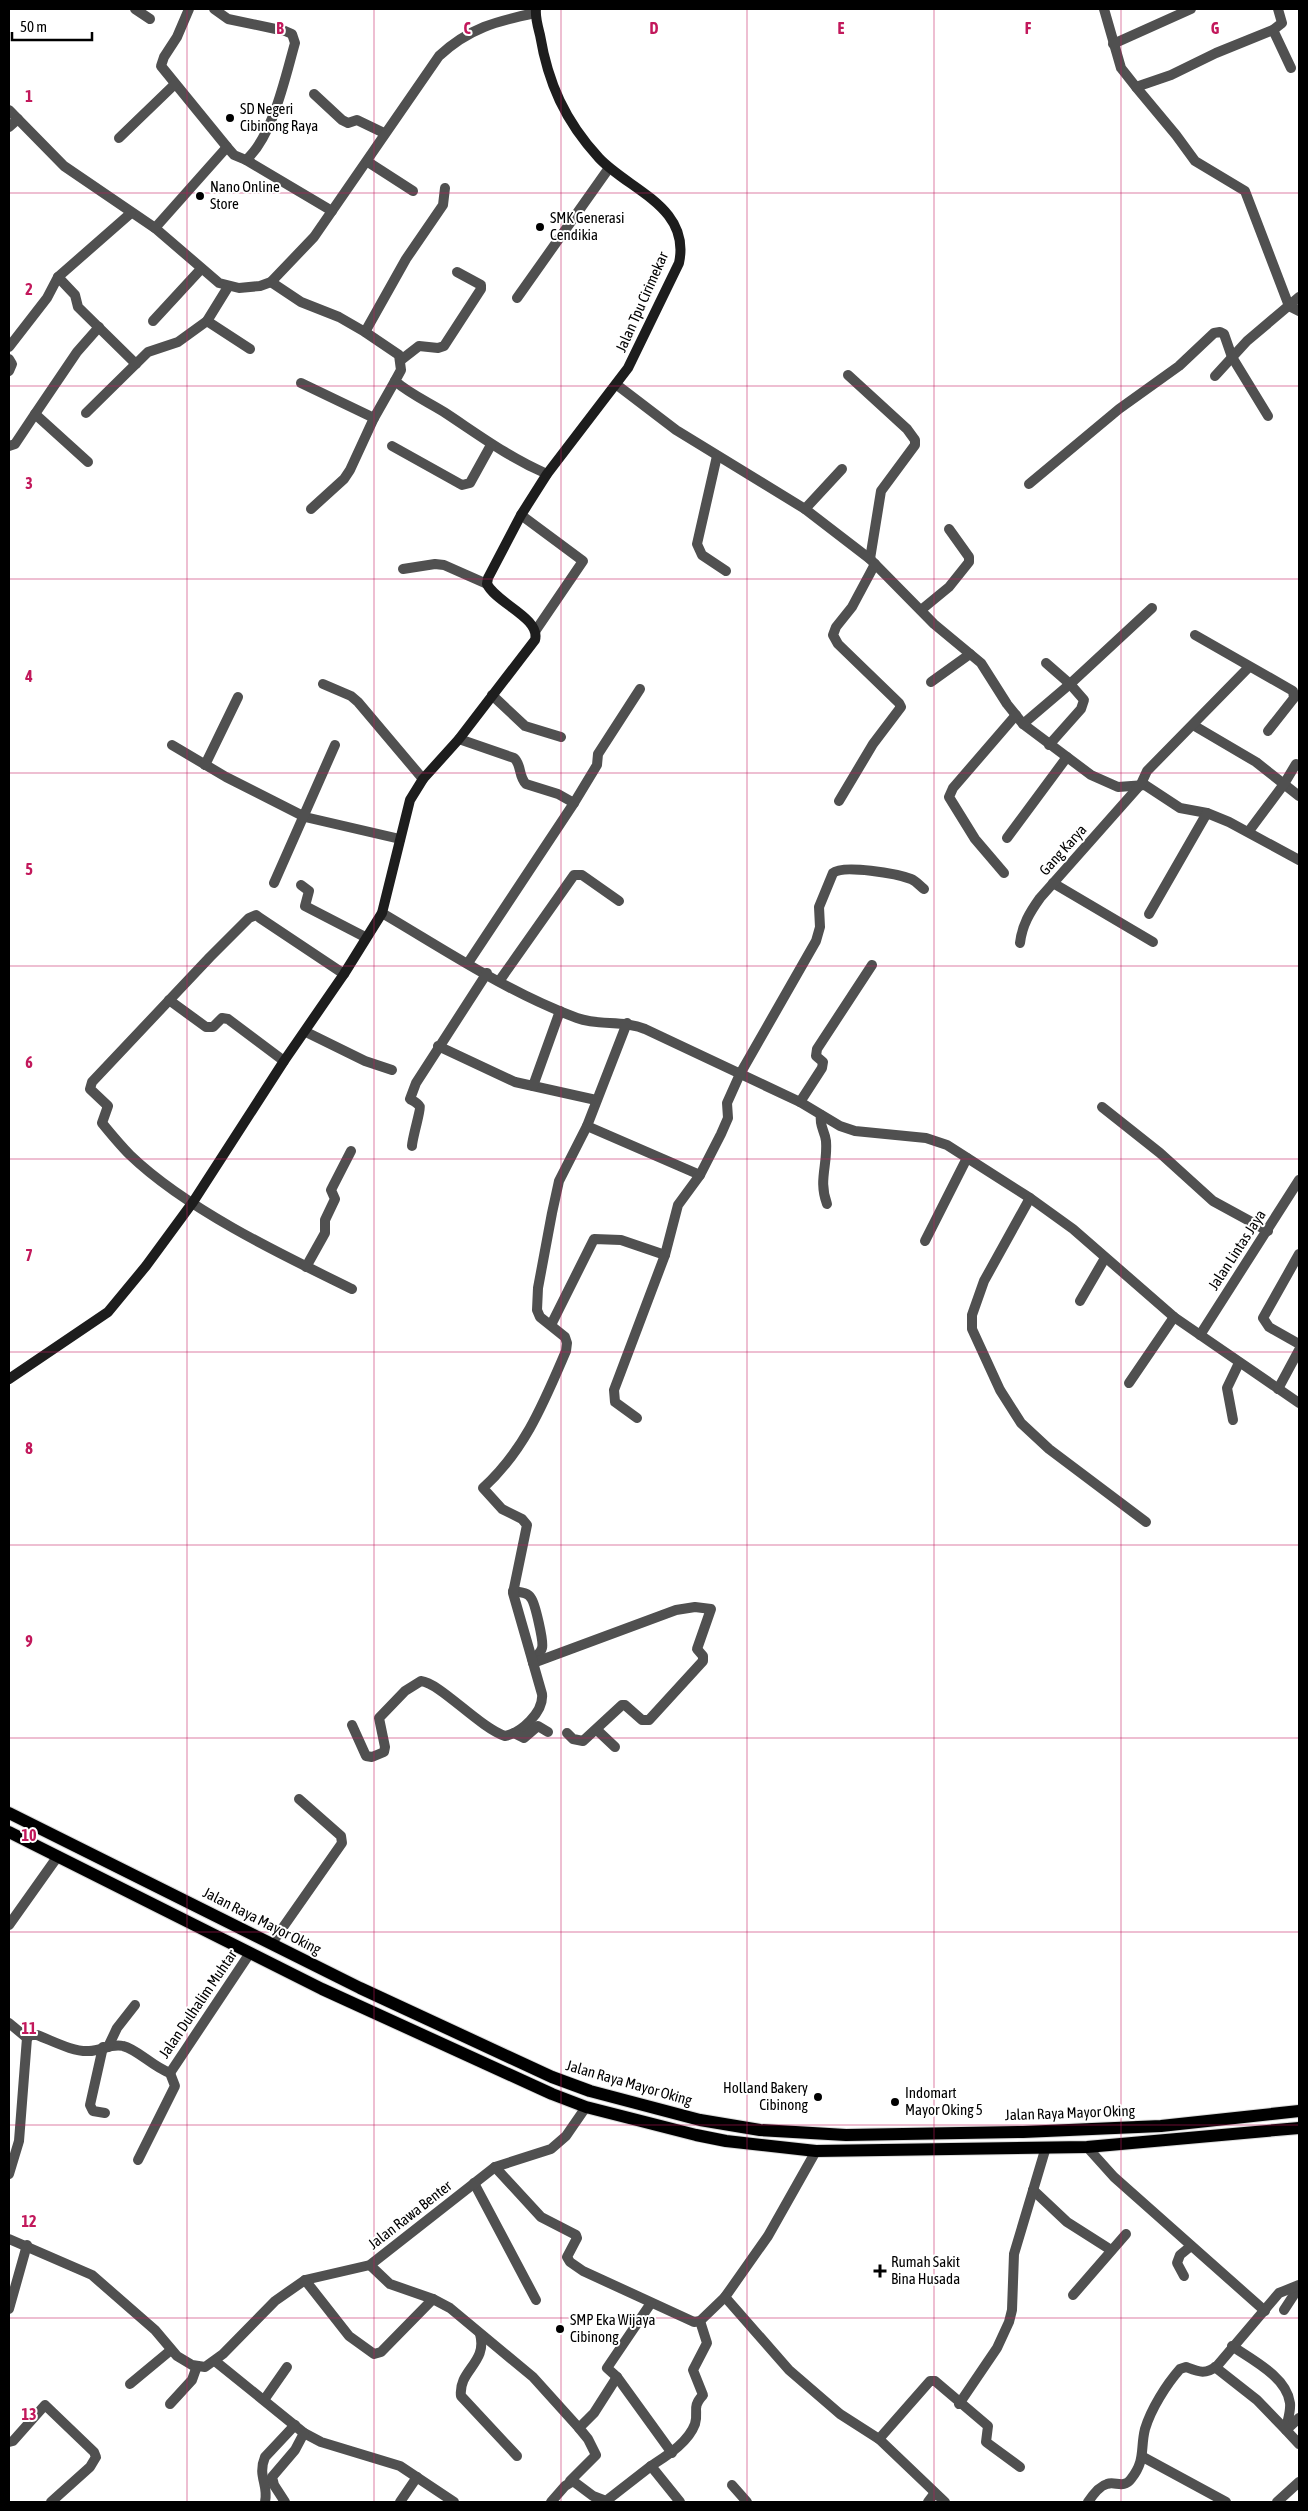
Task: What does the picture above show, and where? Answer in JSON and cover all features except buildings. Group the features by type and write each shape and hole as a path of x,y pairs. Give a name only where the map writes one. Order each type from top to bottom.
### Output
{"main road":[{"name":"Jalan Raya Mayor Oking","path":"9,1814 360,1988 552,2077 590,2091 700,2120 744,2128 818,2134 1011,2132 1161,2126 1299,2110"},
{"path":"9,1832 353,2004 499,2071 586,2107 726,2141 816,2151 1087,2147 1299,2128"},
{"path":"90,1872 97,1856"},
{"path":"353,2004 360,1988"},
{"path":"1011,2132 1012,2148"}],"street":[{"path":"135,9 150,19"},
{"path":"189,9 178,36 162,62 165,73 195,105 234,155 246,160 332,211"},
{"path":"214,9 228,19 285,31 294,38 293,52 270,118 256,149 246,160"},
{"path":"1104,9 1121,68 1195,161 1245,191 1289,306 1299,311"},
{"path":"1113,44 1191,9"},
{"path":"1136,87 1171,75 1216,53 1273,30 1282,23 1278,9"},
{"path":"9,110 64,166 155,228 219,283 228,287 260,286 270,282 314,237 368,162 384,133 439,56 450,46 494,22 536,11"},
{"name":"Jalan Tpu Cirimekar","path":"487,584 490,574 521,515 546,474 584,424 617,386 647,332 679,263 682,248 674,224 652,198 609,168 579,133 551,84 545,65 536,11"},
{"path":"1273,30 1291,68"},
{"path":"119,138 175,84"},
{"path":"314,94 342,120 348,123 357,120 384,133"},
{"path":"9,127 18,119"},
{"path":"155,228 227,147"},
{"path":"368,162 413,191"},
{"path":"517,298 609,168"},
{"path":"365,332 406,259 443,205 445,188"},
{"path":"9,347 47,298 58,276 132,213"},
{"path":"153,321 201,268"},
{"path":"401,360 419,346 438,348 444,346 481,290 480,285 457,272"},
{"path":"58,276 76,295 78,307 136,364"},
{"path":"270,282 300,302 339,317 365,332 397,352 401,360 400,370 395,381 374,418 350,470 344,479 310,509"},
{"path":"86,414 153,349 168,346 188,337 207,321 228,287"},
{"path":"1215,376 1266,323 1299,297"},
{"path":"207,321 250,349"},
{"path":"9,446 15,444 76,352 99,326"},
{"path":"1029,484 1119,410 1177,367 1214,333 1220,332 1224,334 1232,357 1268,416"},
{"path":"9,359 12,364 9,371"},
{"path":"838,801 873,744 900,707 899,703 838,644 833,636 836,626 852,607 872,561 881,491 908,454 915,440 907,429 848,375"},
{"path":"395,381 491,445 514,459 546,474"},
{"path":"301,383 374,418"},
{"path":"617,386 676,430 805,509 872,561 921,610 986,668 1023,724 1049,745 1108,784 1124,787 1141,784 1151,788 1180,808 1207,813 1248,831 1299,860"},
{"path":"35,414 88,462"},
{"path":"392,446 462,485 470,483 491,445"},
{"path":"716,456 697,544 702,555 726,571"},
{"path":"805,509 842,469"},
{"path":"9,1379 108,1312 146,1266 193,1202 284,1061 306,1032 344,974 382,913 410,800 423,779 459,739 532,646 536,630 583,561 521,515"},
{"path":"921,610 949,587 970,562 969,557 949,529"},
{"path":"403,569 435,564 444,565 487,584 495,595 531,623 536,630"},
{"path":"1023,724 1070,684 1152,608"},
{"path":"1195,635 1294,693 1294,698 1268,731"},
{"path":"931,682 970,654"},
{"path":"1046,663 1082,696 1083,703 1049,745"},
{"name":"Gang Karya","path":"1020,943 1021,931 1031,911 1054,882 1141,784 1147,771 1249,667"},
{"path":"323,684 351,696 358,702 423,779"},
{"path":"468,963 574,803 597,766 598,754 640,689"},
{"path":"492,695 525,726 561,737"},
{"path":"205,765 238,697"},
{"path":"1004,873 975,840 949,797 953,788 1016,715"},
{"path":"1193,726 1256,762 1299,796"},
{"path":"459,739 514,758 519,762 523,781 526,784 558,794 574,803"},
{"path":"172,745 205,765 305,817 400,838"},
{"path":"274,883 305,817 335,745"},
{"path":"1007,838 1067,757"},
{"path":"1248,831 1284,784 1296,764"},
{"path":"1149,914 1207,813"},
{"path":"637,1418 614,1402 614,1390 665,1255 678,1205 700,1175 728,1120 727,1104 740,1074 816,941 820,927 819,907 833,873 844,868 876,872 911,879 924,889"},
{"path":"500,980 574,875 582,875 619,901"},
{"path":"1054,882 1153,942"},
{"path":"301,885 309,891 305,906 365,938"},
{"path":"382,913 468,963 560,1011 580,1019 627,1023 645,1028 800,1102 840,1126 855,1131 937,1141 1030,1198 1072,1229 1174,1317 1299,1403"},
{"path":"344,974 256,916 249,918 92,1082 90,1089 108,1106 101,1122 131,1155 193,1202 229,1225 352,1290"},
{"path":"800,1102 822,1068 823,1062 816,1056 817,1049 872,965"},
{"path":"412,1146 413,1132 422,1111 410,1099 416,1083 438,1046 487,973"},
{"path":"169,1000 206,1027 213,1027 222,1018 228,1019 284,1061"},
{"path":"533,1086 560,1011"},
{"path":"352,1725 366,1756 372,1758 384,1752 385,1747 379,1718 405,1691 421,1680 430,1684 498,1734 505,1736 514,1733 531,1719 542,1703 542,1694 513,1591 527,1525 502,1509 483,1488 504,1467 537,1418 566,1351 567,1343 565,1337 540,1317 537,1310 538,1288 559,1181 587,1126 627,1023"},
{"path":"306,1032 365,1061 392,1070"},
{"path":"438,1046 494,1074 533,1086 596,1100"},
{"path":"1102,1107 1160,1153 1214,1201 1268,1231"},
{"path":"821,1114 820,1125 826,1142 822,1188 827,1204"},
{"path":"587,1126 700,1175"},
{"path":"306,1267 327,1229 325,1220 335,1199 331,1190 351,1152"},
{"path":"925,1241 967,1158"},
{"name":"Jalan Lintas Jaya","path":"1200,1335 1299,1180"},
{"path":"1030,1198 984,1281 972,1315 972,1329 1000,1390 1022,1423 1049,1449 1146,1522"},
{"path":"551,1325 594,1239 621,1240 665,1255"},
{"path":"1299,1254 1263,1318 1269,1327 1299,1344"},
{"path":"1080,1301 1105,1258"},
{"path":"1129,1383 1174,1317"},
{"path":"1278,1389 1299,1350"},
{"path":"1233,1420 1227,1388 1239,1363"},
{"path":"513,1591 528,1594 532,1598 535,1609 543,1645 532,1661"},
{"path":"532,1661 676,1610 696,1607 711,1609 698,1649 703,1656 703,1661 659,1710 646,1721 625,1705 622,1705 583,1741 573,1739 567,1733"},
{"path":"514,1733 524,1738 538,1726 548,1732"},
{"path":"597,1730 615,1747"},
{"path":"272,1943 342,1843 341,1836 299,1798"},
{"path":"9,1925 58,1856"},
{"name":"Jalan Dulhalim Muhtar","path":"170,2073 250,1953"},
{"path":"106,2114 93,2111 90,2105 106,2047 117,2028 135,2005"},
{"path":"9,2023 27,2038"},
{"path":"27,2038 31,2035 36,2035 83,2051 126,2046 150,2063 170,2073 175,2086 138,2160"},
{"path":"9,2174 19,2141 27,2038"},
{"name":"Jalan Rawa Benter","path":"197,2366 205,2367 215,2361 275,2301 305,2280 370,2265 495,2167 550,2149 566,2136 586,2107"},
{"path":"959,2404 997,2348 1009,2322 1012,2310 1014,2254 1046,2147"},
{"path":"1087,2147 1114,2177 1265,2311"},
{"path":"495,2167 541,2217 576,2235 577,2238 567,2257 570,2262 583,2271 606,2280 689,2321 700,2321 725,2297 768,2236 816,2151"},
{"path":"474,2183 536,2300"},
{"path":"1033,2190 1068,2222 1111,2250"},
{"path":"1073,2295 1126,2234"},
{"path":"9,2239 75,2266 100,2281 156,2330 171,2350 183,2360 197,2366 192,2380 170,2404"},
{"path":"9,2309 26,2245"},
{"path":"1184,2276 1177,2263 1180,2255 1191,2246"},
{"path":"370,2265 390,2284 433,2299 450,2308 533,2377 588,2438 596,2455 551,2502"},
{"path":"305,2280 349,2336 374,2354 381,2352 433,2299"},
{"path":"1088,2502 1100,2488 1107,2484 1119,2485 1130,2482 1143,2457 1146,2427 1175,2375 1183,2367 1203,2373 1215,2367 1282,2290 1299,2286"},
{"path":"1284,2310 1299,2286"},
{"path":"725,2297 789,2370 840,2414 879,2439 931,2498 945,2502"},
{"path":"651,2303 607,2365 607,2368 617,2377 672,2453"},
{"path":"570,2481 578,2483 602,2501 614,2498 651,2466 672,2453 695,2424 695,2405 703,2395 693,2370 707,2343 700,2321"},
{"path":"480,2334 482,2348 480,2357 464,2379 460,2388 461,2396 517,2456"},
{"path":"1232,2346 1277,2380 1288,2395 1290,2405 1286,2430"},
{"path":"130,2384 171,2350"},
{"path":"215,2361 304,2433 322,2442 400,2466 454,2502"},
{"path":"264,2400 287,2367"},
{"path":"1215,2367 1256,2400 1299,2444"},
{"path":"579,2428 594,2413 617,2377"},
{"path":"879,2439 930,2381 937,2381 959,2404 988,2426 986,2442 1020,2467"},
{"path":"9,2442 13,2441 45,2405 94,2452 96,2457 90,2467 51,2502"},
{"path":"1286,2430 1299,2418"},
{"path":"265,2502 265,2489 260,2472 262,2464 265,2457 295,2425"},
{"path":"285,2502 274,2485 272,2478 295,2450 304,2433"},
{"path":"1143,2457 1226,2502"},
{"path":"651,2466 680,2502"},
{"path":"400,2502 417,2477"},
{"path":"1277,2502 1299,2482"},
{"path":"732,2485 747,2502"}],"place":[{"name":"SD Negeri Cibinong Raya","path":"230,118"},
{"name":"Nano Online Store","path":"200,196"},
{"name":"SMK Generasi Cendikia","path":"540,227"},
{"name":"Holland Bakery Cibinong","path":"818,2097"},
{"name":"Indomart Mayor Oking 5","path":"895,2102"},
{"name":"Rumah Sakit Bina Husada","path":"880,2271"},
{"name":"SMP Eka Wijaya Cibinong","path":"560,2329"}]}
